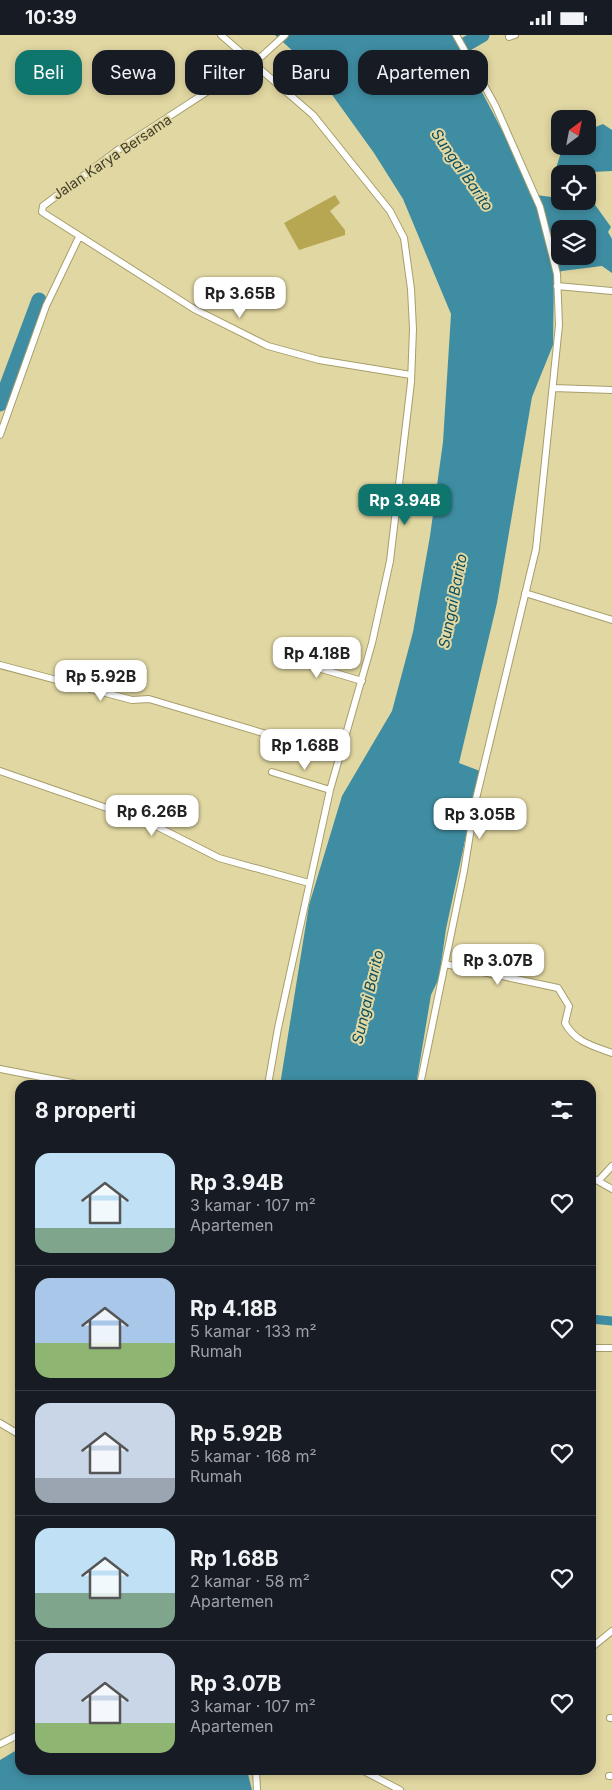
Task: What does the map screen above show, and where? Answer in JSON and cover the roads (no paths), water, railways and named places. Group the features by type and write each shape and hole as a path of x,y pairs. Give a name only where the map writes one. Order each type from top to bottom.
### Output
{"street":[{"path":"221,35 239,50"},
{"path":"263,56 285,35"},
{"path":"421,1080 475,803 536,549 559,325 557,274 536,198 495,105 456,35"},
{"path":"263,70 322,124 397,223 404,238 411,289 413,329 411,375 390,561 362,681 330,790 269,1080"},
{"name":"Jalan Karya Bersama","path":"203,95 122,147 43,205 44,214 194,309 276,349 319,360 411,375"},
{"path":"0,435 46,306 79,237"},
{"path":"558,286 612,291"},
{"path":"553,388 612,390"},
{"path":"525,593 612,620"},
{"path":"278,655 362,681"},
{"path":"0,665 132,700 148,699 340,756"},
{"path":"0,771 150,823 219,858 309,883"},
{"path":"272,772 330,790"},
{"path":"445,964 558,988 569,1006 565,1023 571,1033 591,1045 612,1053"},
{"path":"0,1069 56,1080"},
{"path":"599,1180 612,1165"},
{"path":"596,1179 612,1189"},
{"path":"596,1348 612,1348"},
{"path":"0,1423 15,1432"},
{"path":"596,1644 612,1632"},
{"path":"0,1744 15,1736"},
{"path":"256,1775 257,1790"},
{"path":"372,1775 400,1790"}],"water":[{"name":"Sungai Barito","path":"275,35 452,35 460,50 358,50 358,95 484,95 515,155 530,194 551,197 551,210 596,210 596,206 611,227 608,232 612,239 612,273 602,266 562,271 554,275 553,345 532,397 497,603 459,763 480,771 446,929 439,978 431,995 417,1080 281,1080 309,905 342,796 392,711 413,632 430,536 443,442 451,314 403,199 374,153 332,95 348,95 348,50 292,50"},
{"path":"603,124 612,130 612,171 596,172 596,165 557,165 560,155 596,155 596,127"},
{"path":"15,1751 15,1775 248,1775 252,1790 0,1790 0,1760"}],"waterway":[{"path":"456,50 482,35"},
{"path":"0,404 39,300"},
{"path":"596,1319 612,1321"}]}
